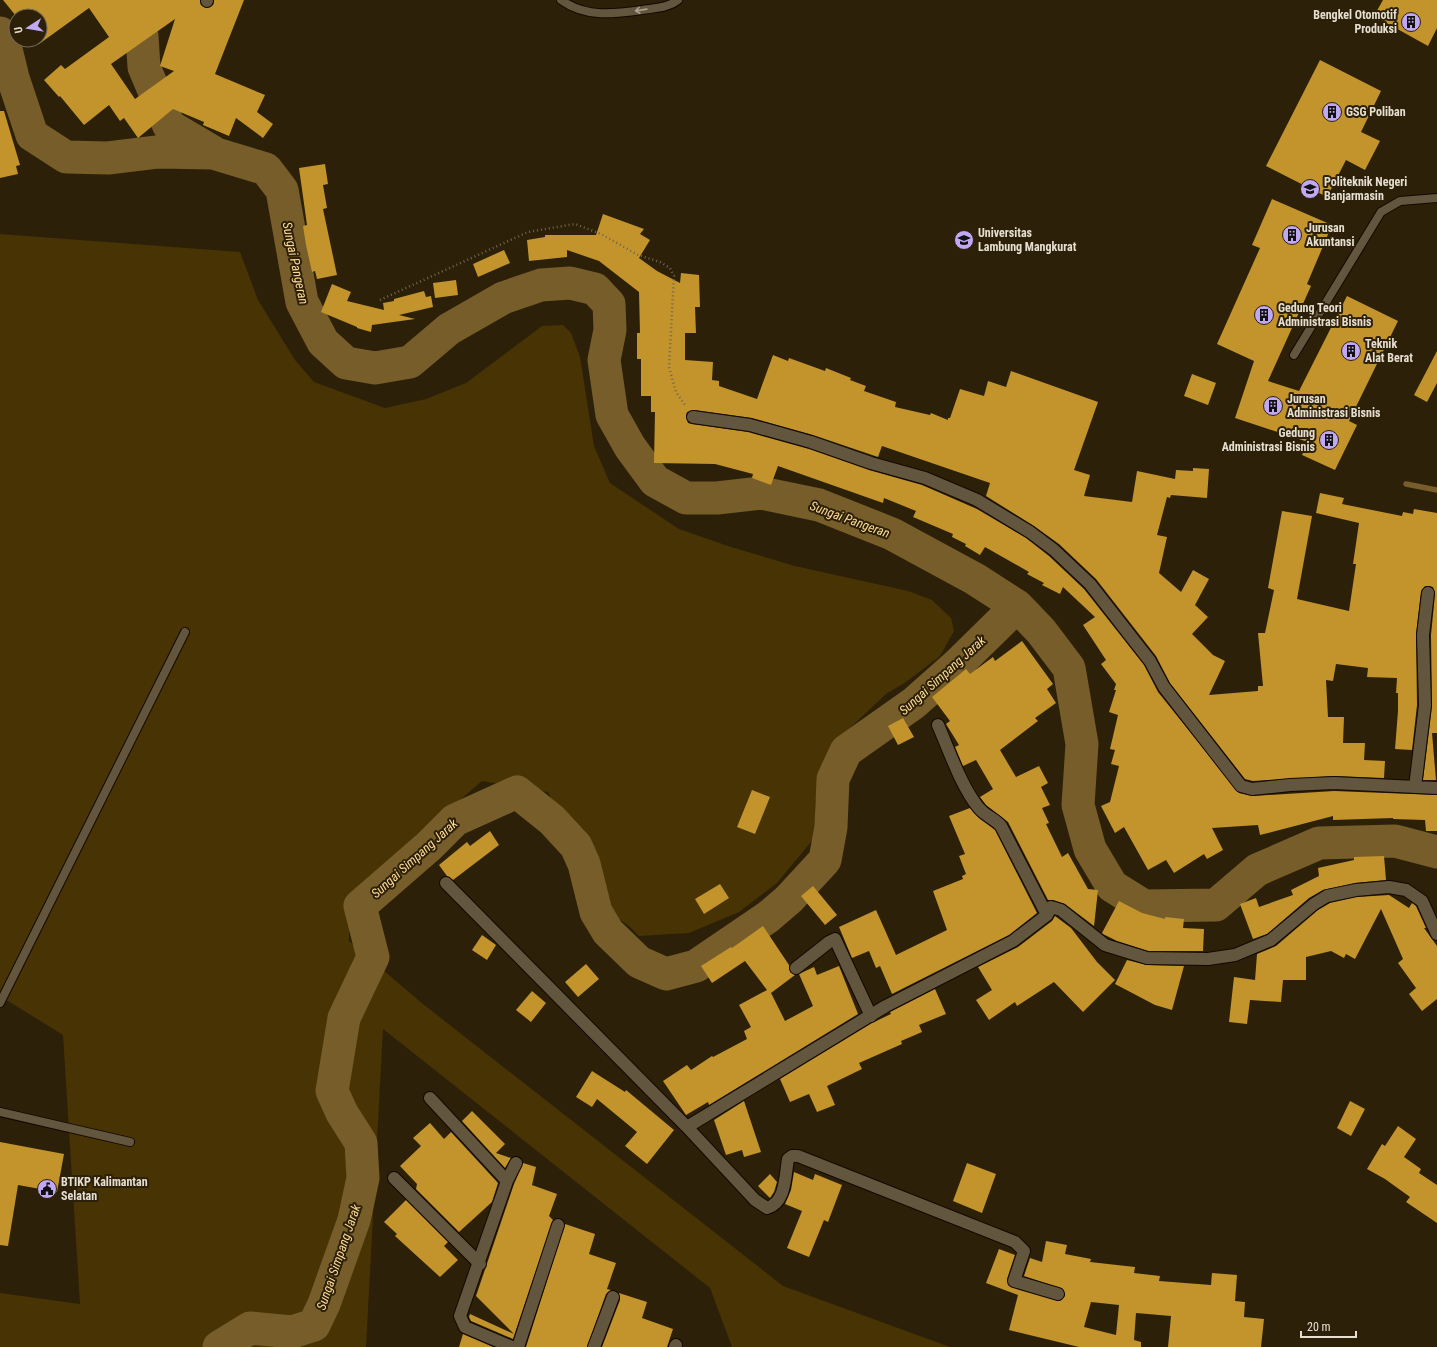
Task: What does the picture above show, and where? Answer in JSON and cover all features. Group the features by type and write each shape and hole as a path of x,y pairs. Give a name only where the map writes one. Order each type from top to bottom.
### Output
{"street":[{"path":"693,418 750,424 811,442 878,466 925,478 977,500 1030,532 1054,550 1090,584 1150,661 1164,687 1241,786 1252,789 1334,783 1437,788"},
{"path":"1415,787 1425,705 1423,635 1428,593"},
{"path":"938,725 959,774 976,806 986,817 997,822 1001,826 1047,915"},
{"path":"446,884 686,1127 755,1200 767,1208 774,1206 781,1196 788,1159 792,1156 798,1156 1015,1242 1024,1251 1014,1281 1058,1294"},
{"path":"686,1127 871,1016 1013,941 1047,915 1051,907 1061,910 1105,945 1147,958 1208,959 1235,955 1271,940 1314,904 1327,896 1356,890 1389,887 1406,890 1422,901 1437,934"},
{"path":"796,968 835,939 871,1016"},
{"path":"430,1098 507,1181"},
{"path":"512,1347 478,1334 465,1327 460,1316 480,1264 507,1181 516,1163"},
{"path":"394,1178 480,1264"},
{"path":"518,1347 558,1225"},
{"path":"594,1347 613,1297"}],"lane":[{"path":"561,0 578,9 607,15 662,7 678,0"},
{"path":"1294,355 1381,212 1400,201 1437,198"},
{"path":"0,1003 185,632"},
{"path":"0,1112 130,1142"}],"path":[{"path":"380,300 528,232 575,224 581,226 601,234 638,255 660,262 670,268 674,276 670,367 676,392 693,418"}],"shaded area":[{"path":"0,234 240,252 258,300 295,360 314,382 385,408 426,399 466,383 542,326 563,325 571,333 580,357 594,446 610,483 679,529 731,547 795,566 908,591 932,600 951,618 954,631 940,656 906,682 886,694 833,744 815,802 816,836 777,883 739,912 689,933 639,936 629,926 610,913 548,792 482,781 350,895 349,941 423,1004 783,1286 950,1347 732,1347 710,1288 383,1029 366,1347 0,1347 0,1293 80,1304 63,1035 0,996"}],"building":[{"path":"3,0 200,0 201,5 207,8 213,5 214,0 244,0 215,74 265,95 257,112 273,124 263,138 236,118 229,136 203,125 204,122 173,109 138,138 124,118 120,121 109,105 84,125 60,96 59,97 44,80 61,65 65,69 109,37 89,8 48,38 48,8 10,8","holes":["175,19 160,66 174,71 135,99 111,64"]},
{"name":"Bengkel Otomotif Produksi","path":"1383,0 1437,0 1437,28 1428,46 1374,16"},
{"name":"GSG Poliban","path":"1320,60 1381,91 1361,132 1380,141 1365,170 1346,160 1327,197 1266,166"},
{"path":"0,111 4,111 20,165 16,166 18,174 0,178"},
{"path":"325,164 328,184 323,185 327,208 323,209 337,275 317,279 315,271 312,272 306,245 303,226 307,225 299,168"},
{"path":"1272,199 1332,225 1307,284 1311,286 1268,381 1299,391 1347,296 1398,321 1349,421 1357,425 1335,470 1302,455 1308,442 1235,418 1254,361 1217,344 1260,248 1252,245"},
{"path":"603,214 644,229 640,234 650,240 639,258 657,271 680,283 681,273 699,275 700,307 695,307 696,333 685,333 685,360 713,362 712,380 719,381 719,386 757,399 773,355 788,361 789,358 825,371 826,368 851,378 850,380 866,386 864,391 896,402 895,407 930,415 931,413 948,420 960,389 984,396 988,381 1006,387 1011,371 1098,402 1074,470 1090,475 1084,496 1132,502 1137,471 1175,479 1176,470 1193,471 1193,468 1209,469 1207,498 1171,495 1170,498 1167,497 1157,535 1167,537 1159,573 1181,592 1193,570 1209,579 1195,605 1208,617 1192,634 1213,655 1225,661 1209,695 1258,691 1258,686 1263,686 1258,633 1265,633 1274,590 1268,588 1282,511 1312,516 1297,599 1349,611 1356,564 1353,564 1359,523 1316,513 1320,493 1344,498 1342,504 1402,516 1403,512 1413,514 1414,509 1437,513 1437,733 1432,733 1436,780 1423,780 1432,706 1431,635 1435,594 1433,587 1425,586 1421,592 1416,634 1417,705 1412,750 1395,749 1398,711 1398,693 1396,693 1397,678 1367,677 1368,668 1336,664 1333,681 1326,680 1328,717 1344,717 1343,743 1365,743 1364,760 1385,761 1384,778 1334,776 1253,781 1245,779 1170,683 1156,656 1096,579 1059,544 1034,526 986,496 990,483 882,446 878,457 813,435 752,418 694,410 687,412 686,416 688,423 748,432 809,449 869,470 922,485 977,509 1026,538 1049,556 1084,589 1144,665 1158,692 1239,793 1253,796 1334,791 1437,795 1437,831 1426,831 1425,820 1393,818 1333,820 1333,816 1260,835 1258,825 1212,828 1223,850 1207,859 1204,854 1174,873 1166,860 1148,870 1124,827 1115,833 1101,806 1110,802 1119,766 1111,764 1115,750 1110,749 1118,715 1109,712 1116,690 1114,690 1116,684 1101,664 1106,660 1083,625 1095,617 1063,587 1060,594 1042,585 1044,583 1027,574 1029,572 985,547 980,555 965,546 966,544 952,537 953,534 913,517 916,511 884,498 883,503 778,466 771,485 752,478 753,474 715,464 654,463 655,412 651,412 651,396 641,396 641,359 637,359 637,333 640,333 639,292 599,261 567,250 567,257 529,261 527,240 545,237 545,235 596,235"},
{"path":"504,250 510,263 478,277 473,264"},
{"path":"456,280 458,295 435,298 433,283"},
{"path":"332,284 351,292 347,301 384,310 383,303 424,291 426,297 431,296 433,307 399,315 415,319 372,325 371,332 357,328 321,312"},
{"path":"1437,351 1437,383 1427,402 1414,395"},
{"path":"1192,374 1216,383 1208,405 1184,396"},
{"path":"1022,641 1053,684 1047,689 1056,703 1035,718 1038,721 1000,750 1016,777 1039,766 1048,783 1041,787 1050,805 1042,808 1049,823 1046,824 1062,857 1068,853 1088,889 1098,890 1094,926 1065,904 1048,900 1008,822 986,805 980,797 993,789 976,760 963,766 955,747 959,745 946,724 950,721 932,697 966,669 970,674 993,657 995,661"},
{"path":"903,718 914,737 898,745 888,726"},
{"path":"752,790 770,797 755,834 737,827"},
{"path":"970,808 979,818 995,830 1037,913 1009,935 892,994 880,966 876,968 869,951 852,958 839,927 876,910 896,955 947,930 933,891 963,879 962,876 966,874 959,856 965,854 949,816"},
{"path":"490,831 499,845 453,880 447,876 439,865 467,842 470,846"},
{"path":"1384,856 1386,880 1355,883 1323,890 1309,898 1267,934 1253,939 1240,904 1256,898 1259,907 1293,895 1291,890 1319,876 1318,868 1354,860 1354,857"},
{"path":"720,884 729,898 704,914 695,899"},
{"path":"813,886 837,915 825,925 801,896"},
{"path":"1389,895 1409,908 1412,903 1416,906 1426,928 1424,928 1437,946 1437,999 1422,1011 1409,994 1416,988 1398,963 1403,959 1381,909 1355,959 1346,954 1344,958 1331,951 1306,957 1306,980 1283,980 1281,1002 1250,1000 1247,1024 1229,1022 1234,977 1255,980 1257,954 1276,946 1318,910 1330,903 1357,897"},
{"path":"1119,901 1142,913 1165,919 1165,917 1184,919 1183,928 1204,929 1203,951 1148,951 1117,941 1103,934 1102,933"},
{"path":"1055,916 1071,928 1097,962 1115,980 1083,1012 1054,982 1017,1006 1015,1002 989,1020 976,1000 992,990 978,967 1018,947 1052,921"},
{"path":"763,926 789,965 790,972 795,975 771,993 785,1021 813,1006 799,974 814,967 817,975 839,966 858,1014 709,1105 708,1102 686,1115 663,1081 687,1065 691,1070 712,1056 713,1057 747,1039 744,1031 751,1027 739,1005 767,990 745,961 712,983 701,966 731,947 732,948"},
{"path":"482,935 496,945 487,960 472,950"},
{"path":"1127,960 1147,965 1184,966 1172,1010 1155,1005 1115,984"},
{"path":"586,964 599,979 578,997 565,982"},
{"path":"935,989 946,1014 919,1025 922,1032 901,1041 902,1044 859,1063 862,1069 827,1086 835,1105 817,1112 809,1094 790,1102 780,1079 872,1023 891,1014 890,1012"},
{"path":"532,991 546,1003 531,1022 516,1010"},
{"path":"592,1071 625,1092 626,1090 674,1130 647,1164 625,1146 637,1132 597,1099 592,1107 576,1097"},
{"path":"744,1101 761,1152 744,1157 742,1150 726,1155 714,1120"},
{"path":"1350,1101 1365,1109 1351,1136 1337,1128"},
{"path":"472,1111 505,1144 496,1153 511,1158 505,1168 462,1121"},
{"path":"430,1123 444,1139 451,1132 498,1183 492,1202 459,1232 416,1189 417,1184 400,1166 421,1146 413,1138"},
{"path":"1398,1126 1416,1139 1404,1157 1421,1169 1419,1173 1437,1185 1437,1223 1406,1202 1410,1197 1385,1179 1367,1169 1382,1144 1385,1146"},
{"name":"BTIKP Kalimantan Selatan","path":"0,1142 64,1154 57,1192 18,1185 8,1246 0,1245"},
{"path":"523,1163 536,1167 532,1185 557,1194 549,1216 553,1220 513,1339 471,1321 469,1317 470,1314 514,1334 476,1296 514,1184"},
{"path":"967,1163 996,1174 982,1213 953,1201"},
{"path":"794,1172 813,1180 815,1174 842,1185 828,1222 824,1220 809,1257 787,1248 802,1211 785,1204 791,1190"},
{"path":"770,1174 777,1182 774,1192 770,1198 758,1186"},
{"path":"406,1200 448,1242 444,1246 458,1260 440,1277 395,1236 397,1234 384,1222"},
{"path":"565,1224 595,1234 589,1254 616,1263 607,1289 611,1290 606,1294 587,1347 526,1347"},
{"path":"1046,1241 1067,1245 1065,1254 1091,1259 1090,1262 1135,1267 1134,1273 1160,1276 1159,1281 1211,1285 1212,1273 1237,1275 1235,1301 1245,1302 1244,1317 1264,1319 1261,1347 1168,1347 1171,1316 1136,1313 1134,1340 1141,1342 1141,1347 1079,1347 1009,1330 1018,1295 986,1283 999,1249 1015,1255 1007,1279 1009,1286 1059,1301 1065,1296 1063,1289 1024,1276 1030,1258 1042,1262","holes":["1091,1302 1119,1305 1116,1335 1084,1327"]},
{"path":"619,1293 647,1302 642,1318 673,1329 667,1347 602,1347 620,1300"},
{"path":"463,1334 493,1347 459,1347"}],"waterway":[{"path":"131,0 142,36 144,67 169,126 213,152"},
{"name":"Sungai Pangeran","path":"0,33 4,41 13,78 32,135 66,157 108,158 157,152 213,153 266,169 282,190 302,302 323,342 346,363 375,368 410,362 449,329 503,298 541,285 570,283 595,289 609,304 610,330 604,360 612,415 630,447 655,481 686,498 717,498 761,493 819,505 892,534 975,579 1017,606 1041,631 1069,668 1082,744 1078,805 1090,849 1112,886 1144,906 1216,905 1257,870 1319,843 1395,841 1437,852"},
{"path":"1406,484 1437,490"},
{"name":"Sungai Simpang Jarak","path":"219,1347 250,1328 292,1332 314,1325 324,1304 354,1220 363,1178 361,1143 342,1113 332,1091 344,1018 373,957 360,906 429,846 455,820 517,792 552,820 576,846 584,864 596,912 608,932 639,962 666,974 696,966 768,917 789,899 825,860 831,827 833,779 846,751 914,703 959,663 1017,606"}],"place":[{"name":"Bengkel Otomotif Produksi","path":"1411,22"},
{"name":"GSG Poliban","path":"1332,112"},
{"name":"Politeknik Negeri Banjarmasin","path":"1310,189"},
{"name":"Jurusan Akuntansi","path":"1292,235"},
{"name":"Universitas Lambung Mangkurat","path":"964,240"},
{"name":"Gedung Teori Administrasi Bisnis","path":"1264,315"},
{"name":"Teknik Alat Berat","path":"1351,351"},
{"name":"Jurusan Administrasi Bisnis","path":"1273,406"},
{"name":"Gedung Administrasi Bisnis","path":"1329,440"},
{"name":"BTIKP Kalimantan Selatan","path":"47,1189"}]}
